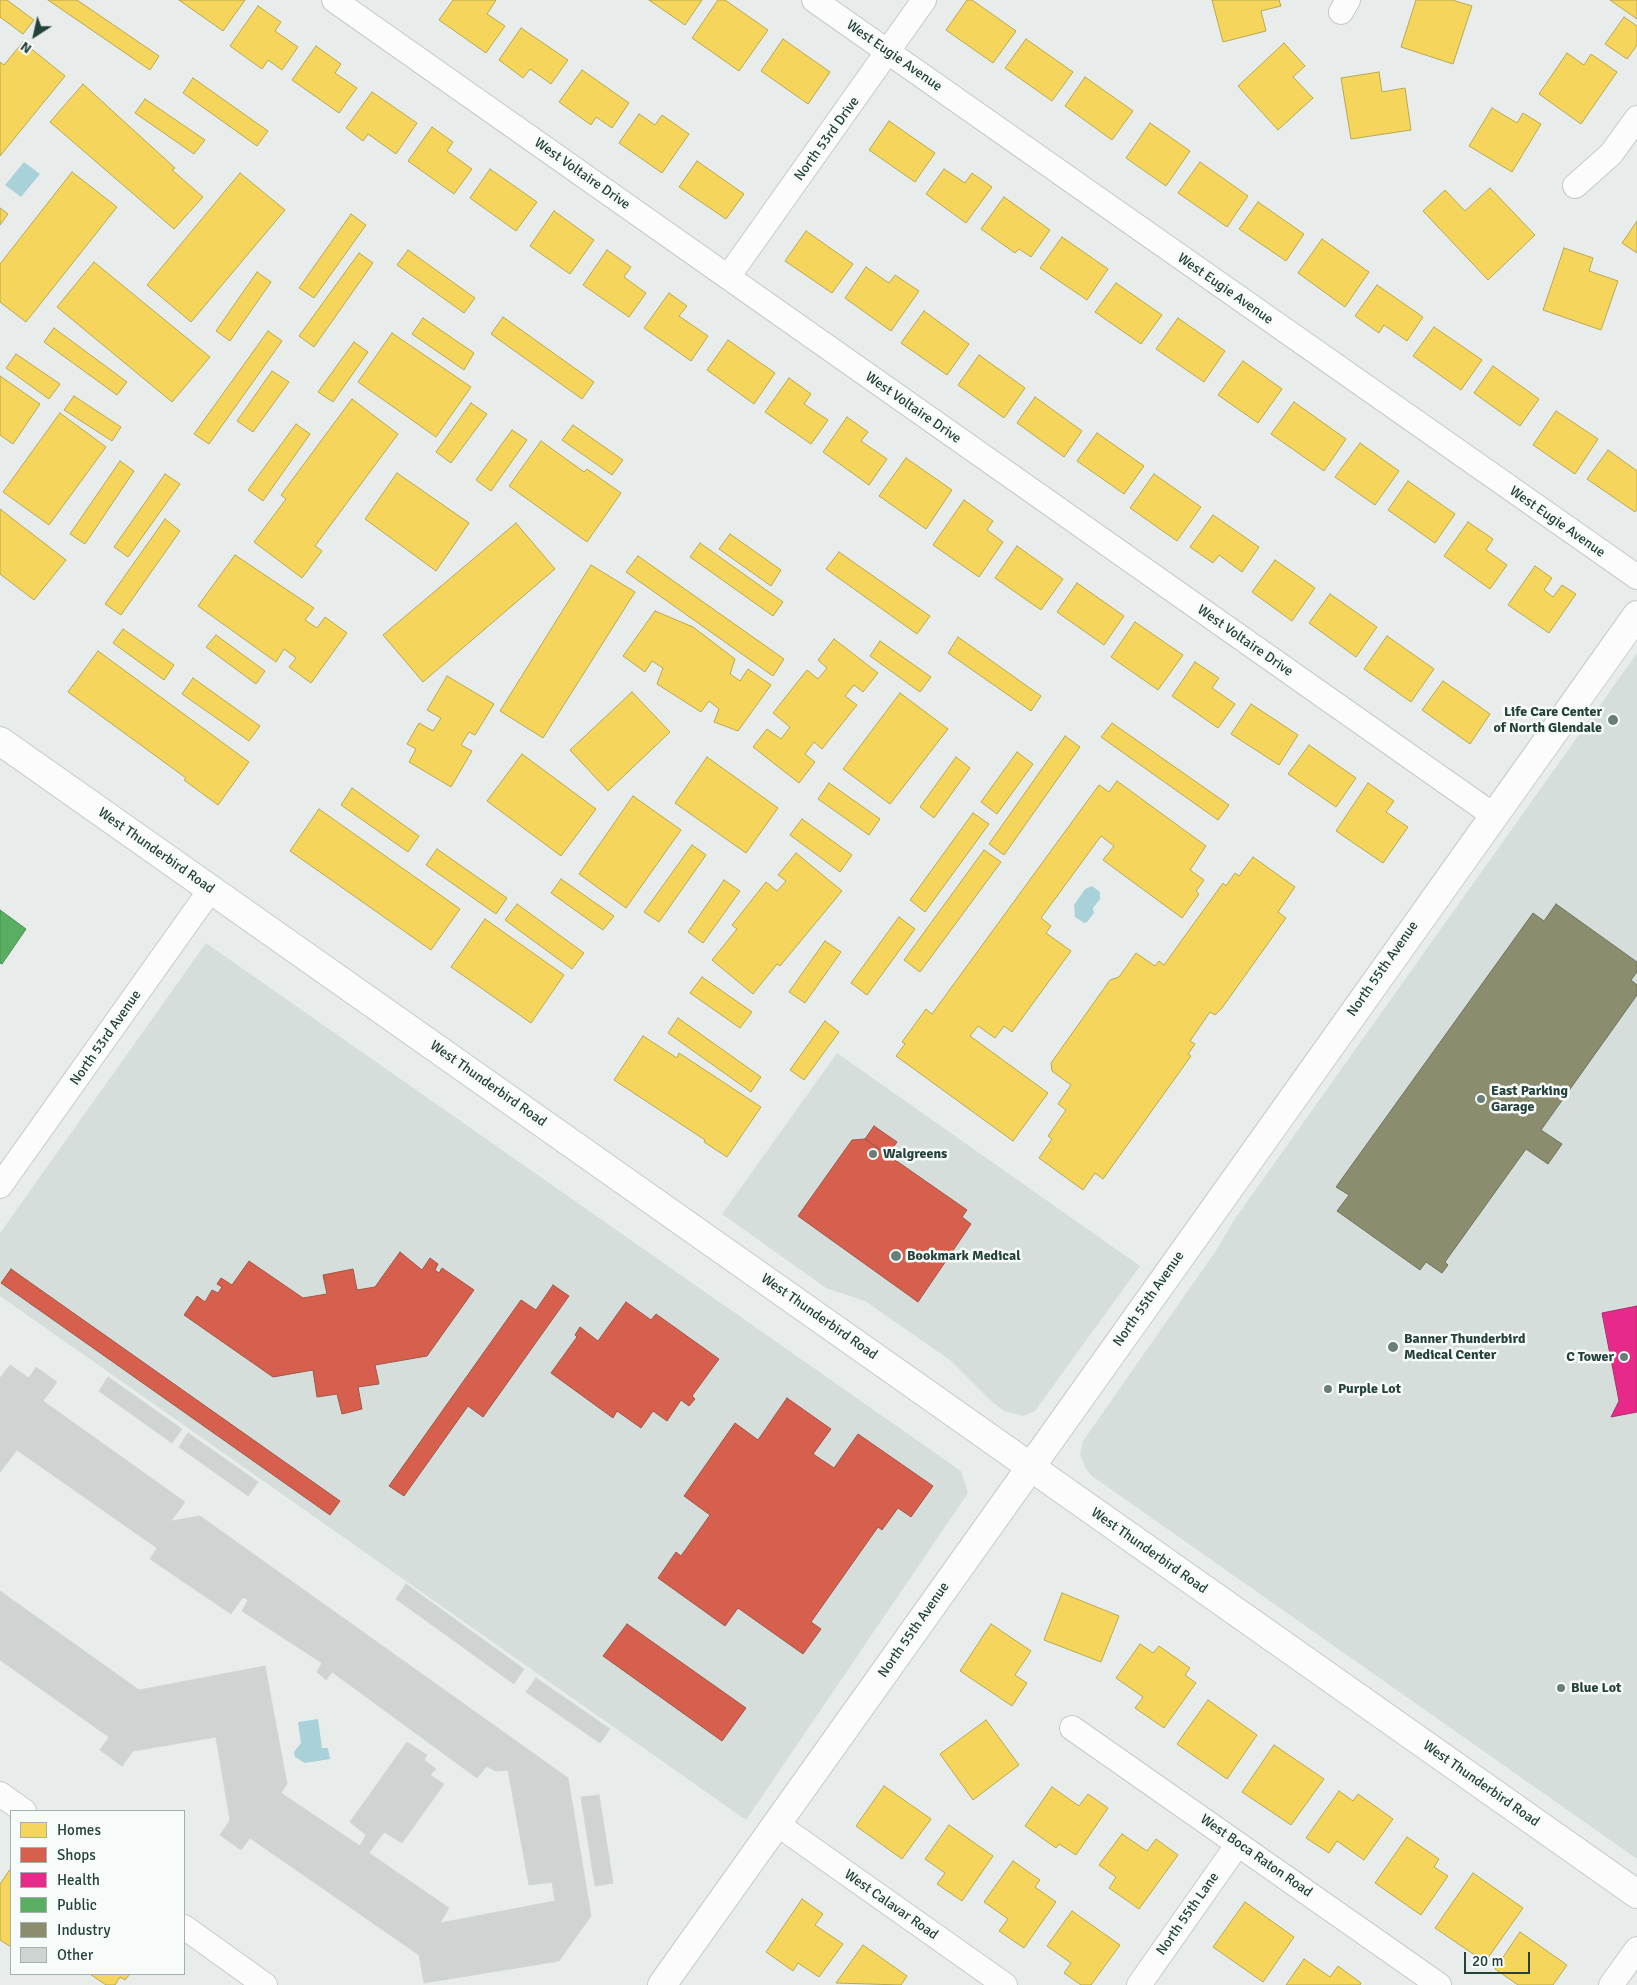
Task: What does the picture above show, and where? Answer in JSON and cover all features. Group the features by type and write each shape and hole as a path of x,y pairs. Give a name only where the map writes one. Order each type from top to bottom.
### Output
{"main road":[{"name":"North 55th Avenue","path":"662,1985 1637,615"},
{"name":"West Thunderbird Road","path":"0,741 1637,1894"}],"street":[{"name":"West Voltaire Drive","path":"334,0 1493,816"},
{"name":"West Eugie Avenue","path":"814,0 1637,577"},
{"name":"North 53rd Drive","path":"728,277 924,0"},
{"path":"1575,186 1611,154 1637,118"},
{"name":"North 53rd Avenue","path":"0,1186 210,889"},
{"name":"West Boca Raton Road","path":"1072,1728 1439,1985"},
{"path":"0,1794 23,1810"},
{"name":"West Calavar Road","path":"777,1824 1004,1985"},
{"name":"North 55th Lane","path":"1139,1985 1238,1844"},
{"path":"185,1928 265,1985"},
{"path":"1611,1985 1637,1949"}],"shaded area":[{"name":"Banner Thunderbird Medical Center","path":"1637,653 1637,1859 1092,1476 1086,1469 1080,1454 1083,1441 1215,1252 1234,1220"},
{"path":"206,943 961,1471 968,1493 746,1820 0,1296 0,1233"},
{"path":"837,1053 1140,1266 1035,1411 1023,1416 1004,1411 991,1401 950,1360 865,1301 826,1288 722,1214"}],"water":[{"path":"24,162 40,174 21,197 5,185"},
{"path":"1092,886 1100,892 1100,899 1093,908 1094,913 1084,923 1075,917 1074,905 1085,889"},
{"path":"318,1719 322,1748 328,1748 330,1759 305,1763 295,1757 294,1752 301,1743 298,1722"}],"building: Homes":[{"path":"0,0 7,0 34,20 23,34 0,17"},
{"path":"48,0 77,0 159,56 150,70"},
{"path":"179,0 245,0 223,31"},
{"path":"453,0 496,0 487,14 505,26 486,53 439,20"},
{"path":"649,0 702,0 685,25"},
{"path":"718,0 725,0 768,30 739,71 692,38"},
{"path":"967,0 972,0 1016,31 993,63 946,30"},
{"path":"1212,0 1279,0 1281,6 1261,11 1266,31 1223,42"},
{"path":"1416,0 1452,0 1472,6 1453,64 1401,47"},
{"path":"1610,0 1637,0 1637,19"},
{"path":"258,6 281,22 275,31 298,47 282,70 268,60 262,69 230,46"},
{"path":"1624,17 1637,26 1637,45 1627,59 1605,44"},
{"path":"521,28 568,60 551,84 530,69 523,78 499,60"},
{"path":"783,39 830,72 808,104 761,71"},
{"path":"1026,39 1073,72 1052,101 1005,68"},
{"path":"23,42 65,76 0,156 0,62 4,65"},
{"path":"1284,43 1305,66 1293,77 1313,98 1278,130 1238,86"},
{"path":"316,46 341,64 335,73 357,88 339,113 292,80"},
{"path":"1567,53 1584,65 1591,54 1617,72 1581,124 1539,94"},
{"path":"582,70 629,103 612,128 596,117 591,125 559,102"},
{"path":"1379,72 1382,92 1405,88 1411,130 1351,139 1341,78"},
{"path":"1085,77 1133,111 1112,140 1065,106"},
{"path":"193,78 268,131 257,146 183,93"},
{"path":"83,84 175,168 172,170 203,197 174,229 50,122"},
{"path":"372,92 417,123 396,154 368,134 363,141 346,128"},
{"path":"145,99 205,140 194,154 135,113"},
{"path":"1492,108 1517,123 1523,113 1541,124 1512,172 1469,146"},
{"path":"639,114 655,125 662,115 689,134 662,173 619,143"},
{"path":"889,121 935,153 915,182 869,150"},
{"path":"1150,123 1190,151 1166,186 1126,158"},
{"path":"432,127 453,142 447,151 472,169 454,194 408,161"},
{"path":"697,161 744,194 726,219 679,187"},
{"path":"1200,162 1248,196 1227,227 1178,193"},
{"path":"490,169 537,202 516,231 470,198"},
{"path":"944,169 965,183 972,173 992,187 966,223 926,194"},
{"path":"72,172 117,207 26,322 0,302 0,264"},
{"path":"240,173 285,210 191,322 147,285"},
{"path":"1490,188 1535,235 1488,280 1423,211 1445,190 1465,211"},
{"path":"1004,197 1050,230 1031,257 1019,249 1015,253 981,229"},
{"path":"1258,202 1304,234 1286,261 1239,229"},
{"path":"0,208 8,214 0,225"},
{"path":"554,211 594,240 570,274 530,246"},
{"path":"351,214 366,225 314,298 299,288"},
{"path":"1637,221 1637,253 1622,243"},
{"path":"806,231 853,264 832,293 785,261"},
{"path":"1062,237 1108,269 1087,300 1040,268"},
{"path":"1322,239 1369,272 1345,307 1298,273"},
{"path":"1564,248 1593,258 1589,271 1618,281 1601,330 1543,310"},
{"path":"408,250 475,298 464,313 397,265"},
{"path":"607,250 631,267 624,277 646,293 629,317 583,285"},
{"path":"359,253 373,263 314,347 299,336"},
{"path":"94,262 210,357 172,402 57,307"},
{"path":"866,267 889,283 895,275 919,291 891,331 845,298"},
{"path":"257,272 271,282 230,341 216,331"},
{"path":"1116,283 1162,315 1141,344 1095,312"},
{"path":"1377,285 1423,317 1407,341 1384,325 1379,333 1355,316"},
{"path":"669,293 687,306 679,316 708,336 691,361 644,328"},
{"path":"924,311 969,344 947,375 901,343"},
{"path":"503,317 594,382 582,399 491,334"},
{"path":"423,318 474,353 464,370 412,334"},
{"path":"1178,318 1225,351 1204,382 1156,349"},
{"path":"1434,327 1482,360 1461,390 1413,356"},
{"path":"54,328 127,382 117,395 44,342"},
{"path":"268,331 282,341 209,444 194,434"},
{"path":"392,333 471,387 436,437 358,382"},
{"path":"728,340 775,373 754,404 707,370"},
{"path":"354,342 368,352 333,402 318,392"},
{"path":"16,354 60,384 49,399 6,368"},
{"path":"979,355 1025,388 1004,418 958,385"},
{"path":"1243,361 1282,389 1258,423 1218,395"},
{"path":"1493,366 1539,399 1520,426 1474,393"},
{"path":"272,371 289,382 253,432 237,421"},
{"path":"0,376 40,404 13,444 0,435"},
{"path":"789,378 811,394 804,404 828,420 811,444 765,412"},
{"path":"74,396 121,427 112,441 64,410"},
{"path":"1035,397 1082,431 1064,457 1017,423"},
{"path":"352,399 398,434 315,546 322,551 302,578 254,542 286,499 281,495"},
{"path":"1294,402 1346,439 1324,471 1271,434"},
{"path":"471,403 487,414 451,463 436,452"},
{"path":"1556,411 1598,439 1575,474 1533,445"},
{"path":"60,413 106,447 49,525 3,492"},
{"path":"847,417 868,432 861,441 887,459 869,485 823,452"},
{"path":"296,424 310,434 263,501 248,490"},
{"path":"573,425 623,460 612,475 562,440"},
{"path":"512,430 527,440 491,491 476,480"},
{"path":"1097,433 1144,466 1124,494 1077,461"},
{"path":"541,441 584,472 587,469 621,493 587,542 509,486"},
{"path":"1360,443 1399,471 1375,505 1335,477"},
{"path":"1608,450 1637,471 1637,509 1635,512 1587,479"},
{"path":"906,458 952,490 926,529 879,496"},
{"path":"120,461 134,471 85,544 70,534"},
{"path":"397,473 469,523 436,571 365,519"},
{"path":"165,474 180,484 128,557 114,547"},
{"path":"1154,474 1201,507 1177,541 1130,508"},
{"path":"1408,481 1455,514 1435,543 1388,510"},
{"path":"964,500 993,521 987,530 1003,542 979,577 933,545"},
{"path":"0,509 66,560 34,600 0,574"},
{"path":"1213,515 1259,547 1242,572 1219,555 1213,563 1190,547"},
{"path":"165,519 180,531 121,615 105,604"},
{"path":"1468,522 1493,539 1486,550 1507,565 1490,589 1444,556"},
{"path":"516,523 555,569 423,682 383,635"},
{"path":"730,534 781,570 771,586 719,549"},
{"path":"700,543 783,602 773,616 690,557"},
{"path":"1017,546 1063,579 1041,610 995,578"},
{"path":"839,552 930,616 917,634 826,569"},
{"path":"235,555 314,608 305,620 317,628 325,617 347,633 311,683 289,667 296,658 284,649 276,662 198,606"},
{"path":"638,556 784,659 773,676 626,572"},
{"path":"1275,560 1315,588 1292,621 1252,592"},
{"path":"591,565 635,592 543,738 500,711"},
{"path":"1535,566 1552,578 1544,590 1553,597 1562,585 1576,594 1549,633 1508,605"},
{"path":"1077,583 1124,616 1104,645 1057,612"},
{"path":"1330,594 1377,627 1356,657 1309,623"},
{"path":"655,611 693,627 735,659 730,674 740,681 748,669 771,685 738,731 714,722 719,709 709,701 701,712 657,684 663,668 652,661 645,672 623,656"},
{"path":"1135,622 1183,655 1158,690 1111,657"},
{"path":"123,629 174,665 164,680 113,643"},
{"path":"216,635 265,671 256,684 206,647"},
{"path":"1387,636 1434,669 1411,702 1364,669"},
{"path":"958,637 1041,696 1031,711 948,653"},
{"path":"834,639 878,673 863,692 854,685 845,696 857,705 822,749 814,742 805,754 815,762 799,783 753,747 767,729 781,739 790,727 773,713 807,670 818,679 827,668 818,660"},
{"path":"880,641 931,677 920,692 870,656"},
{"path":"98,651 249,762 218,805 184,780 186,778 68,692"},
{"path":"1195,662 1219,678 1212,688 1235,704 1218,728 1172,696"},
{"path":"447,676 494,704 475,735 469,732 461,745 472,751 451,787 409,762 416,749 407,744 419,723 433,731 441,718 427,710"},
{"path":"193,678 260,726 249,741 182,694"},
{"path":"1443,681 1490,714 1470,744 1422,710"},
{"path":"632,692 670,732 608,791 570,750"},
{"path":"900,693 948,729 890,804 843,769"},
{"path":"1251,704 1298,735 1279,765 1231,734"},
{"path":"1112,723 1229,805 1218,820 1101,737"},
{"path":"1065,736 1080,747 1004,855 989,844"},
{"path":"1309,745 1356,778 1336,807 1288,774"},
{"path":"1017,752 1033,764 997,814 981,802"},
{"path":"522,754 596,809 561,856 487,801"},
{"path":"707,757 778,808 746,853 675,803"},
{"path":"956,757 970,768 934,818 920,807"},
{"path":"1117,781 1206,846 1190,870 1204,880 1196,891 1199,894 1182,918 1103,860 1114,846 1101,836 1041,918 1051,926 1046,933 1071,951 1012,1032 1004,1026 995,1038 978,1026 970,1036 1048,1093 1013,1141 896,1056 905,1044 902,1042 926,1009 932,1014 1099,785 1109,792"},
{"path":"829,783 880,819 869,835 818,799"},
{"path":"1368,783 1394,801 1386,812 1408,827 1383,863 1336,831"},
{"path":"352,788 419,836 408,852 341,805"},
{"path":"633,796 681,830 626,908 579,874"},
{"path":"319,809 460,909 431,950 290,851"},
{"path":"973,813 989,824 925,912 910,900"},
{"path":"802,819 852,855 840,872 790,835"},
{"path":"692,845 706,855 659,922 644,912"},
{"path":"437,849 507,898 496,914 426,865"},
{"path":"984,850 1001,862 920,972 904,960"},
{"path":"796,853 842,891 780,966 777,964 753,994 712,960 737,929 732,925 766,882 777,891 786,881 778,875"},
{"path":"1253,857 1295,887 1278,912 1286,918 1222,1008 1215,1015 1210,1012 1190,1041 1195,1044 1188,1054 1191,1056 1103,1179 1095,1173 1083,1190 1039,1158 1052,1139 1048,1136 1066,1110 1058,1104 1071,1085 1052,1071 1051,1063 1110,980 1119,977 1136,953 1155,966 1159,961 1164,965 1223,883 1226,886 1235,873 1239,876"},
{"path":"561,879 614,916 603,930 551,893"},
{"path":"724,880 740,891 703,943 688,932"},
{"path":"517,904 584,953 572,969 505,920"},
{"path":"899,917 915,929 867,995 851,983"},
{"path":"485,919 564,975 531,1023 451,967"},
{"path":"825,941 841,952 805,1003 789,992"},
{"path":"702,977 752,1012 740,1028 690,993"},
{"path":"678,1018 761,1077 751,1092 668,1033"},
{"path":"825,1021 839,1032 804,1080 790,1070"},
{"path":"643,1036 677,1058 679,1053 761,1107 727,1157 704,1142 705,1140 614,1080"},
{"path":"1062,1593 1119,1616 1101,1662 1044,1640"},
{"path":"991,1624 1031,1651 1015,1675 1027,1683 1012,1706 960,1671"},
{"path":"1140,1644 1153,1653 1159,1646 1190,1668 1185,1675 1196,1683 1164,1728 1135,1708 1143,1697 1116,1678"},
{"path":"1208,1700 1257,1735 1227,1779 1177,1744"},
{"path":"986,1720 1019,1765 973,1800 940,1754"},
{"path":"1274,1745 1324,1779 1291,1825 1242,1792"},
{"path":"884,1786 931,1819 902,1859 856,1826"},
{"path":"1052,1787 1079,1806 1088,1794 1108,1808 1076,1855 1059,1844 1056,1848 1025,1826"},
{"path":"1339,1791 1353,1801 1358,1794 1393,1819 1364,1860 1337,1841 1329,1853 1306,1838"},
{"path":"949,1825 993,1856 962,1901 937,1884 945,1873 925,1859"},
{"path":"1122,1834 1147,1851 1156,1839 1178,1855 1139,1909 1109,1888 1116,1877 1099,1865"},
{"path":"1407,1837 1439,1859 1434,1867 1448,1876 1421,1915 1375,1883"},
{"path":"1013,1861 1040,1880 1035,1887 1056,1902 1024,1948 999,1931 1008,1919 984,1902"},
{"path":"10,1869 10,1946 0,1940 0,1884"},
{"path":"1473,1873 1523,1908 1485,1962 1435,1928"},
{"path":"802,1899 823,1914 815,1925 843,1944 819,1977 798,1963 793,1971 766,1952"},
{"path":"1245,1902 1294,1937 1263,1982 1213,1947"},
{"path":"1072,1911 1120,1945 1091,1985 1081,1985 1064,1973 1071,1963 1047,1946"},
{"path":"1520,1932 1567,1965 1553,1985 1518,1985 1495,1969"},
{"path":"863,1945 907,1976 901,1985 836,1983"},
{"path":"1304,1959 1330,1977 1338,1966 1361,1983 1360,1985 1286,1985"},
{"path":"91,1975 129,1975 125,1980 120,1977 115,1985 106,1985"}],"building: Shops":[{"path":"874,1126 897,1142 888,1155 865,1139"},
{"name":"Walgreens","path":"865,1139 967,1210 962,1217 971,1224 918,1302 798,1216 852,1140"},
{"path":"400,1252 422,1270 430,1258 438,1264 435,1270 439,1273 442,1268 474,1290 427,1356 375,1365 379,1384 358,1387 362,1409 342,1414 337,1394 317,1397 313,1370 273,1377 184,1315 197,1296 205,1302 212,1290 218,1293 222,1287 217,1284 221,1278 232,1285 249,1261 303,1298 327,1294 323,1275 353,1269 357,1290 375,1287"},
{"path":"11,1269 340,1501 330,1515 1,1283"},
{"path":"553,1285 569,1296 483,1417 468,1406 404,1496 389,1486 521,1300 536,1310"},
{"path":"626,1302 651,1320 656,1314 719,1359 692,1396 695,1399 689,1406 681,1400 667,1421 653,1411 641,1428 617,1411 613,1418 551,1373 577,1337 575,1335 580,1327 598,1341"},
{"path":"787,1398 831,1429 813,1454 834,1468 858,1434 933,1486 911,1517 898,1508 882,1530 878,1527 811,1622 821,1629 803,1654 738,1608 725,1626 658,1578 676,1552 681,1556 710,1515 684,1496 735,1423 758,1440"},
{"path":"627,1624 746,1708 722,1741 603,1656"}],"building: Health":[{"name":"C Tower","path":"1637,1306 1637,1412 1611,1417 1619,1401 1602,1313"}],"building: Public":[{"path":"0,910 26,929 2,964 0,963"}],"building: Industry":[{"name":"East Parking Garage","path":"1556,904 1637,962 1637,972 1631,980 1637,985 1637,995 1541,1130 1562,1144 1548,1164 1526,1149 1445,1262 1448,1265 1442,1273 1426,1262 1420,1270 1337,1211 1349,1195 1336,1187 1533,913 1544,921"}],"building: Other":[{"path":"10,1365 29,1378 36,1367 57,1382 43,1401 185,1502 171,1521 200,1516 568,1778 591,1916 559,1961 424,1983 419,1955 250,1838 241,1850 220,1835 230,1820 216,1737 133,1751 122,1766 100,1750 109,1737 0,1660 0,1591 139,1690 265,1666 287,1784 281,1793 360,1846 366,1835 350,1822 407,1742 427,1755 424,1760 436,1769 430,1775 444,1784 402,1843 384,1832 369,1853 449,1908 440,1923 555,1901 552,1882 529,1885 508,1770 495,1771 487,1766 477,1778 332,1672 326,1680 317,1672 322,1663 242,1611 248,1600 243,1597 231,1614 150,1559 157,1548 17,1450 0,1472 0,1378"},
{"path":"108,1377 182,1429 172,1443 99,1391"},
{"path":"188,1433 258,1482 248,1496 179,1447"},
{"path":"406,1584 524,1669 514,1684 396,1599"},
{"path":"536,1678 610,1729 600,1743 526,1692"},
{"path":"599,1795 613,1883 595,1886 581,1797"}],"place":[{"name":"Life Care Center of North Glendale","path":"1613,720"},
{"name":"East Parking Garage","path":"1481,1099"},
{"name":"Walgreens","path":"873,1154"},
{"name":"Bookmark Medical","path":"896,1256"},
{"name":"Banner Thunderbird Medical Center","path":"1393,1347"},
{"name":"C Tower","path":"1624,1357"},
{"name":"Purple Lot","path":"1328,1389"},
{"name":"Blue Lot","path":"1561,1688"}]}
